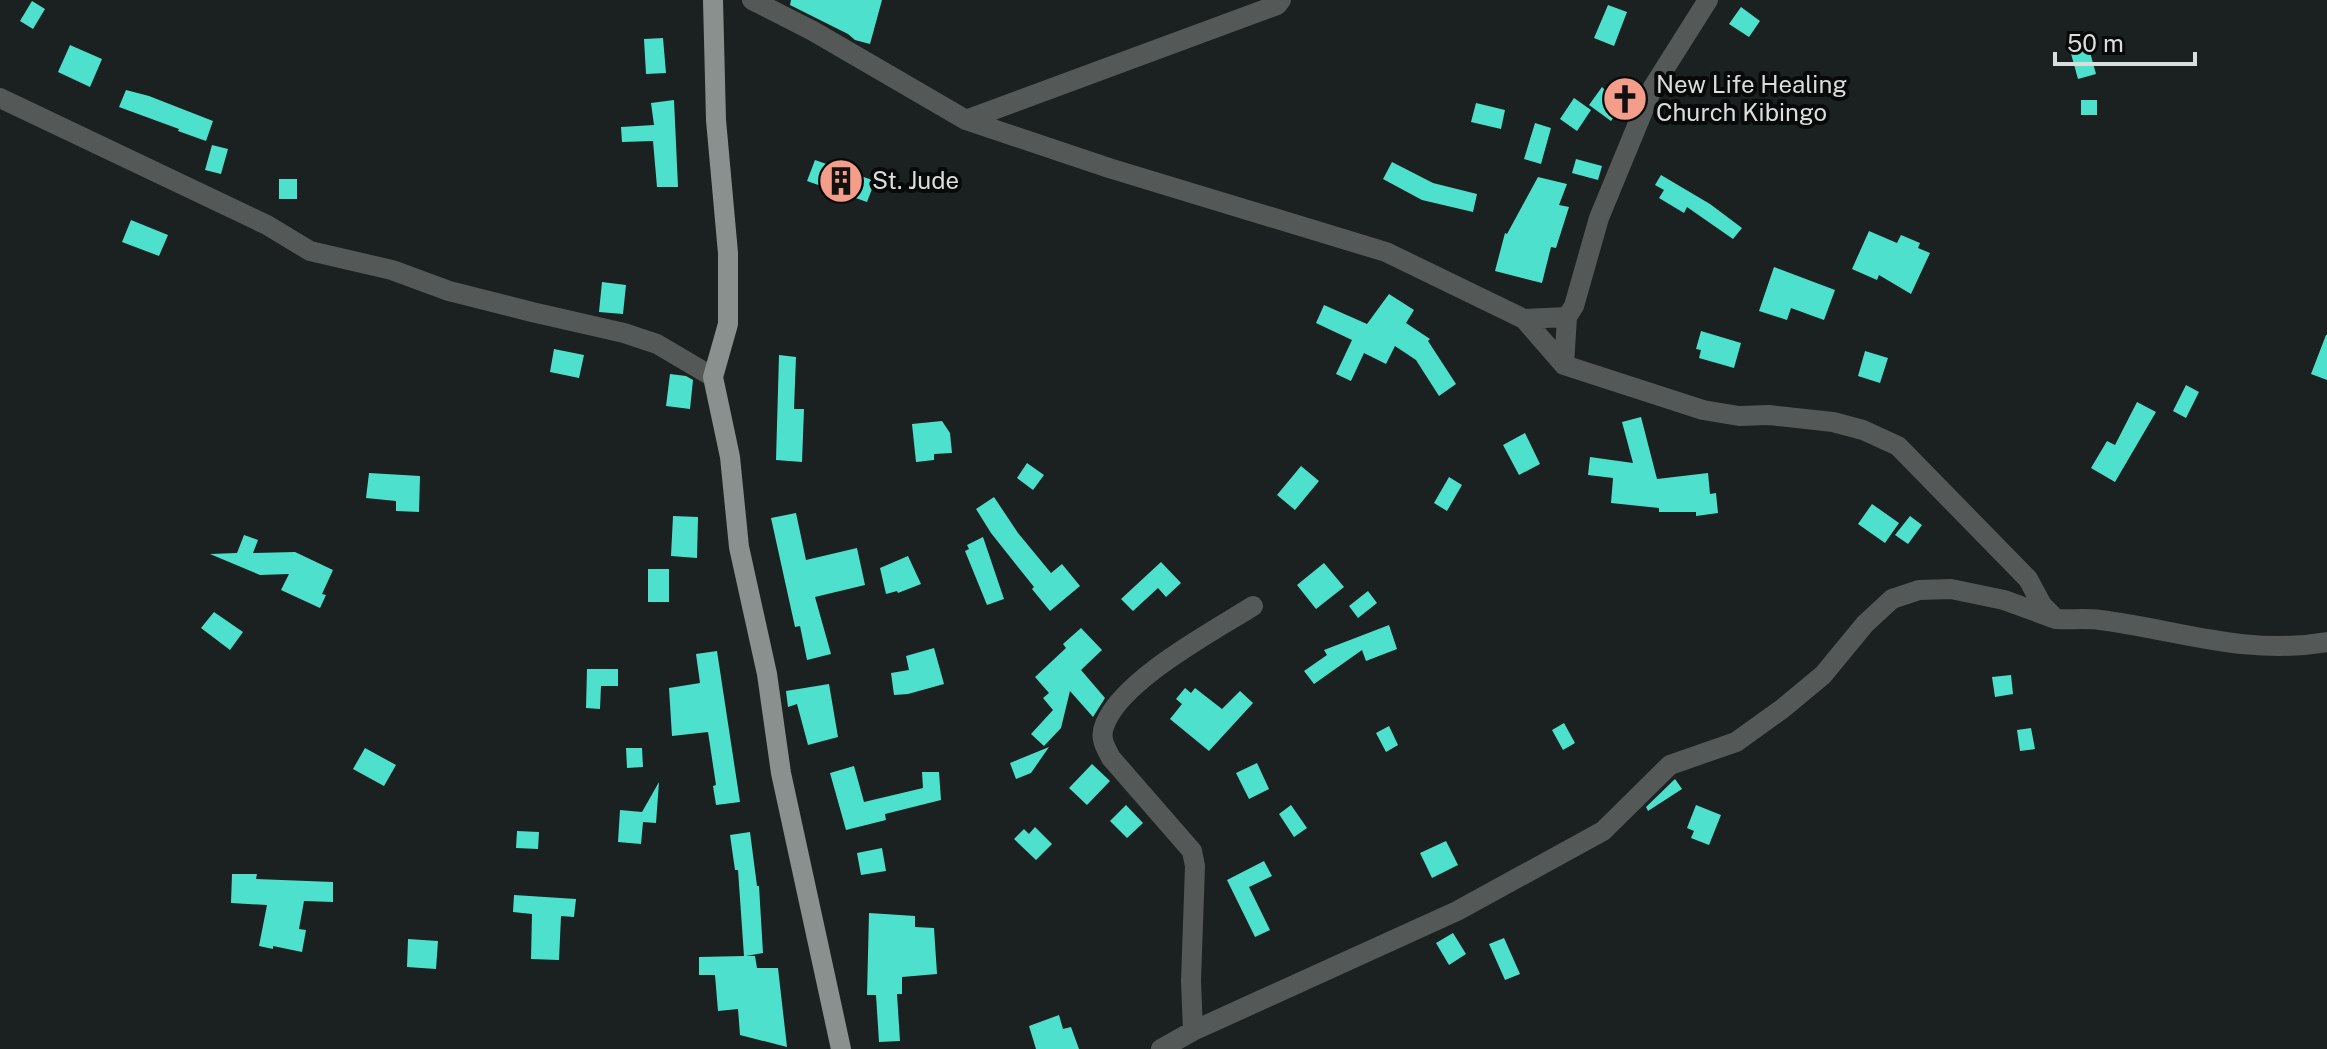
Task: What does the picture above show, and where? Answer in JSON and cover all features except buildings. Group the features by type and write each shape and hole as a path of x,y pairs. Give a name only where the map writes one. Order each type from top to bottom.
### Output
{"main road":[{"path":"713,0 716,120 728,253 728,324 713,377 730,457 739,547 767,674 781,773 841,1049"}],"street":[{"path":"752,0 813,31 966,120 1109,168 1386,252 1524,319 1564,365 1703,410 1739,416 1769,415 1833,422 1863,430 1898,446 2028,579 2042,605 2056,619"},
{"path":"966,120 1277,5 1281,0"},
{"path":"1564,365 1567,317 1574,306 1599,218 1653,87 1708,0"},
{"path":"0,98 267,225 310,251 392,270 490,302 624,333 657,344 713,377"},
{"path":"1524,319 1567,317"},
{"path":"1161,1049 1193,1031 1457,911 1603,831 1670,765 1736,742 1782,709 1823,675 1865,624 1892,599 1919,590 1951,589 2004,600 2056,619 2098,620 2229,645 2298,647 2327,642"},
{"path":"1193,1031 1191,981 1195,866 1192,851 1111,758 1102,743 1104,725 1132,689 1157,668 1253,606"}],"place":[{"name":"New Life Healing Church Kibingo","path":"1625,99"},
{"name":"St. Jude","path":"841,181"}]}
